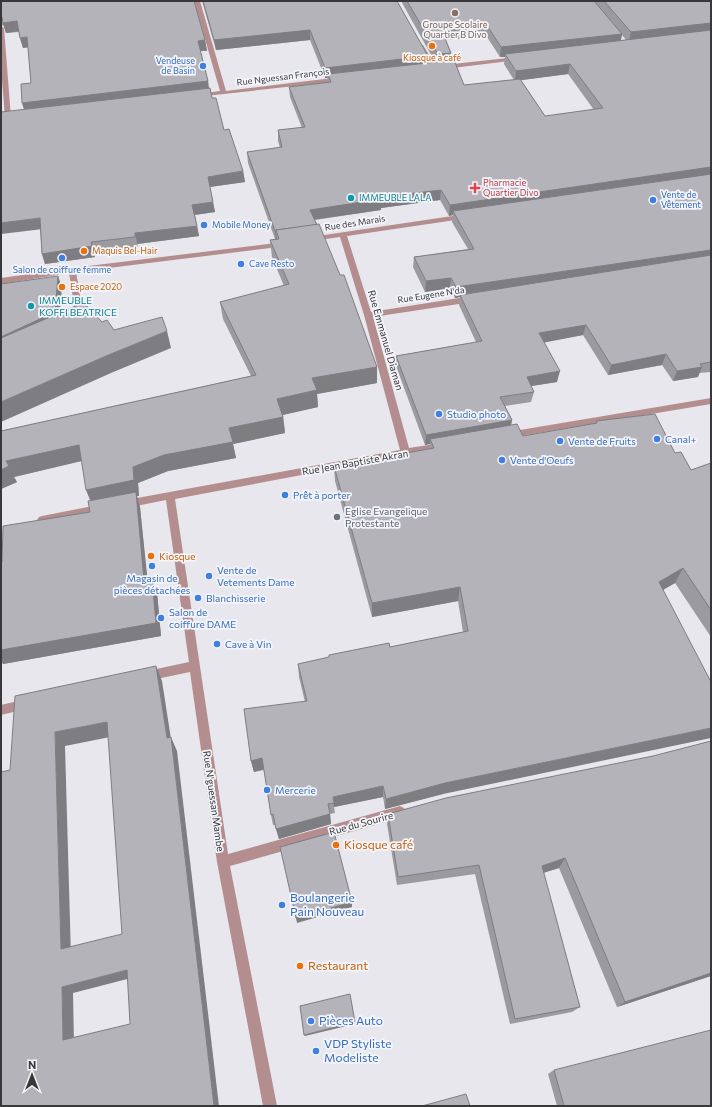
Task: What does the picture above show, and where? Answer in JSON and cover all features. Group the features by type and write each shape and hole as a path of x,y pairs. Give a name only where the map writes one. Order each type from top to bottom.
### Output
{"street":[{"path":"197,1 224,93"},
{"path":"1,28 8,118"},
{"path":"419,42 434,68"},
{"path":"426,69 527,58"},
{"name":"Rue Nguessan François","path":"193,97 348,78"},
{"path":"1,119 16,117"},
{"name":"Rue des Marais","path":"305,240 476,215"},
{"name":"Rue Emmanuel Diaman","path":"343,234 368,315 405,452"},
{"path":"1,281 72,270 289,243"},
{"path":"72,270 80,318 73,322"},
{"name":"Rue Eugene N'da","path":"368,315 477,298"},
{"path":"496,437 711,401"},
{"name":"Rue Jean Baptiste Akran","path":"32,523 170,495 450,445"},
{"name":"Rue N'guessan Mambe","path":"170,495 223,862 270,1106"},
{"path":"132,680 194,666"},
{"path":"1,710 40,701"},
{"name":"Rue du Sourire","path":"223,862 414,808"}],"building":[{"path":"1,1 194,1 205,40 198,41 208,81 22,103 21,84 31,83 27,37 20,38 17,21 3,23 1,16"},
{"path":"203,1 397,1 428,56 325,68 310,30 214,40"},
{"path":"407,1 594,1 622,34 501,47 488,27 442,31 451,53 438,54"},
{"path":"604,1 711,1 711,23 631,32"},
{"path":"711,30 711,167 450,205 441,190 381,197 382,199 310,210 317,225 275,231 247,152 282,147 278,130 305,127 289,87 331,82 328,74 454,60 464,85 520,79 545,116 603,108 570,64 516,71 505,54"},
{"path":"210,88 212,98 216,98 224,130 229,129 243,171 208,177 213,202 192,205 197,226 135,233 135,237 91,242 92,246 42,254 40,218 1,223 1,112"},
{"path":"711,174 711,250 456,287 451,278 426,281 414,257 474,249 453,211"},
{"path":"319,224 340,275 344,275 377,367 312,378 317,390 277,399 283,417 229,428 233,442 164,455 133,467 134,480 86,490 79,445 6,461 9,466 1,470 1,431 256,375 220,302 289,284 270,240 279,239 276,230"},
{"path":"711,255 711,362 700,364 702,367 677,371 666,354 611,365 586,325 539,333 560,371 527,377 534,392 500,397 512,420 426,435 396,356 482,341 460,295"},
{"name":"IMMEUBLE KOFFI BEATRICE","path":"58,276 55,312 1,337 1,284"},
{"path":"81,300 102,322 107,320 114,330 162,317 167,331 1,402 1,338 78,305"},
{"path":"655,414 675,453 681,452 691,470 711,463 711,610 683,568 659,582 711,682 711,728 445,783 386,799 383,786 333,797 334,803 328,804 330,814 276,829 273,814 271,815 262,758 251,761 244,709 307,701 298,664 329,657 329,655 389,643 390,647 468,631 460,587 372,603 334,466 434,448 430,439 517,424 523,436 597,423 596,421"},
{"path":"136,492 144,580 152,579 156,623 1,650 1,562 3,526 90,512 88,501"},
{"path":"156,666 167,738 171,737 214,1106 1,1106 1,772 10,770 15,696","holes":["107,722 122,934 61,949 55,732","127,970 130,1024 63,1040 62,987"]},
{"path":"711,741 711,973 625,1002 565,858 542,866 580,1007 515,1019 479,865 398,877 388,814 446,798 653,756"},
{"path":"334,832 352,902 296,918 280,847"},
{"path":"350,994 355,1022 304,1035 300,1006"},
{"path":"711,1030 711,1106 564,1106 554,1070"},
{"path":"466,1094 470,1106 422,1106"}],"place":[{"name":"Groupe Scolaire Quartier B Divo","path":"455,13"},
{"name":"Kiosque à café","path":"432,46"},
{"name":"Vendeuse de Basin","path":"203,66"},
{"name":"Pharmacie Quartier Divo","path":"475,188"},
{"name":"IMMEUBLE LALA","path":"351,198"},
{"name":"Vente de Vêtement","path":"653,200"},
{"name":"Mobile Money","path":"204,225"},
{"name":"Maquis Bel-Hair","path":"84,251"},
{"name":"Salon de coiffure femme","path":"62,258"},
{"name":"Cave Resto","path":"241,264"},
{"name":"Espace 2020","path":"62,287"},
{"name":"IMMEUBLE KOFFI BEATRICE","path":"31,306"},
{"name":"Studio photo","path":"439,414"},
{"name":"Canal+","path":"657,439"},
{"name":"Vente de Fruits","path":"560,441"},
{"name":"Vente d'Oeufs","path":"502,460"},
{"name":"Prêt à porter","path":"285,495"},
{"name":"Eglise Evangelique Protestante","path":"337,517"},
{"name":"Kiosque","path":"151,556"},
{"name":"Magasin de pièces détachées","path":"152,566"},
{"name":"Vente de Vetements Dame","path":"209,576"},
{"name":"Blanchisserie","path":"198,598"},
{"name":"Salon de coiffure DAME","path":"161,618"},
{"name":"Cave à Vin","path":"217,644"},
{"name":"Mercerie","path":"267,790"},
{"name":"Kiosque café","path":"336,845"},
{"name":"Boulangerie Pain Nouveau","path":"282,905"},
{"name":"Restaurant","path":"300,966"},
{"name":"Pièces Auto","path":"311,1021"},
{"name":"VDP Styliste Modeliste","path":"316,1051"}]}
